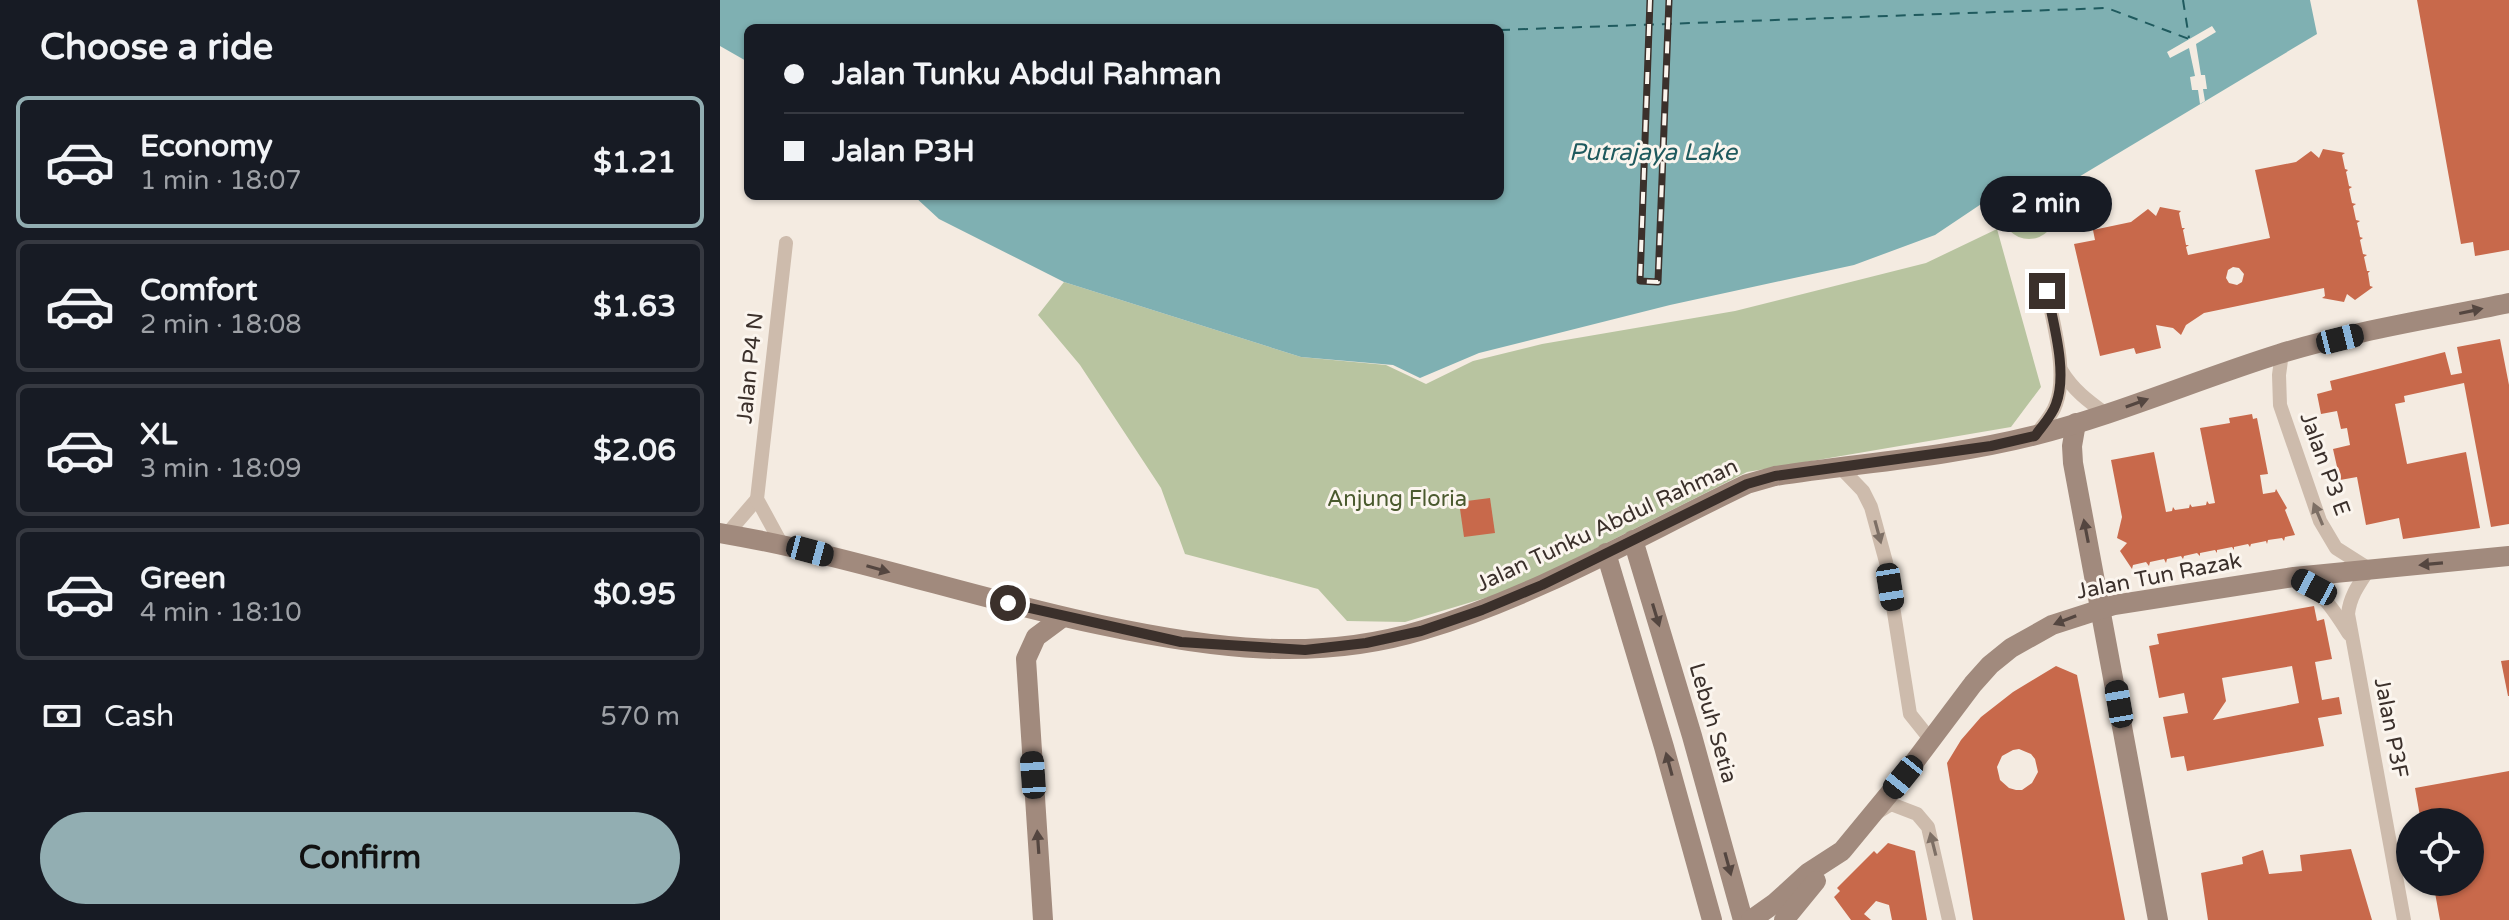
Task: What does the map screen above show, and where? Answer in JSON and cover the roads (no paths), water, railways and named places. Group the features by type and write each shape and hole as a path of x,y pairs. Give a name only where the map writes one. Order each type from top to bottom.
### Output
{"street":[{"name":"Jalan P4 N","path":"757,499 786,243"},
{"path":"2035,436 2057,402 2061,370 2047,291"},
{"name":"Jalan Tunku Abdul Rahman","path":"723,533 781,543 1063,617 1181,642 1305,650 1351,645 1421,631 1482,610 1542,585 1747,484 1775,476 1991,446 2035,436 2282,353 2509,303"},
{"name":"Jalan P3 E","path":"2282,353 2280,405 2320,521 2336,548 2369,569"},
{"path":"2061,370 2081,396 2106,414"},
{"path":"2076,423 2073,463 2158,920"},
{"path":"1839,466 1863,491 1871,507 1886,562 1910,714 1930,739"},
{"path":"723,533 757,499 781,543"},
{"name":"Lebuh Setia","path":"1633,540 1743,920"},
{"path":"1606,553 1712,920"},
{"name":"Jalan Tun Razak","path":"1751,920 1808,873 1842,851 1973,684 2011,648 2052,625 2102,608 2294,577 2509,556"},
{"name":"Jalan P3F","path":"2369,569 2349,604 2352,638 2404,920"},
{"name":"Jalan P3F","path":"2294,577 2314,587 2325,598 2352,638"},
{"path":"1043,920 1026,659 1036,637 1063,617"},
{"path":"1870,817 1891,804 1917,814 1928,827 1949,920"},
{"path":"1784,920 1842,851"}],"water":[{"name":"Putrajaya Lake","path":"720,0 2310,0 2317,34 2062,187 2039,176 2020,178 1935,235 1854,265 1670,305 1479,353 1420,378 1393,365 1301,357 1064,282 939,219 918,200 1504,200 1504,24 744,24 744,60 720,46"}],"railway":[{"path":"1650,0 1640,281 1658,282 1669,0"}],"park label":[{"name":"Anjung Floria","path":"1397,499"}]}
